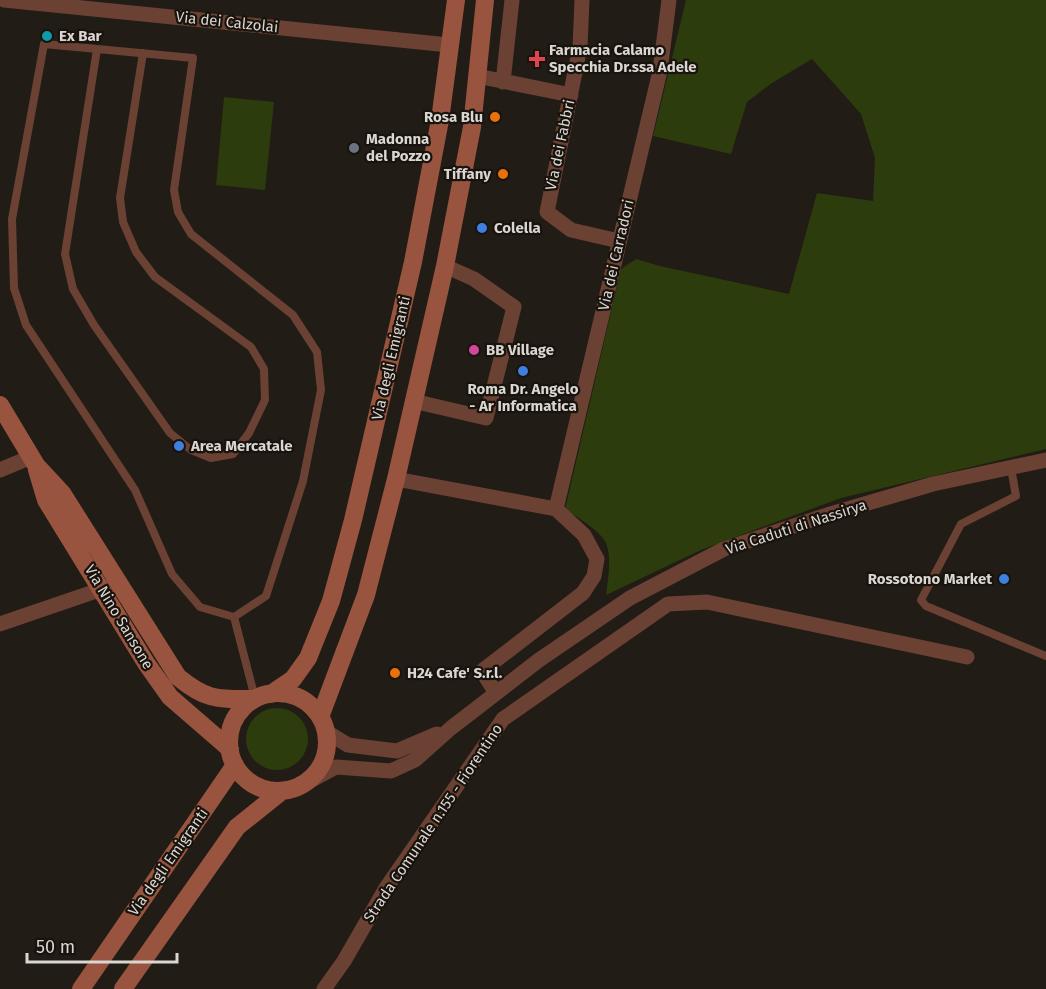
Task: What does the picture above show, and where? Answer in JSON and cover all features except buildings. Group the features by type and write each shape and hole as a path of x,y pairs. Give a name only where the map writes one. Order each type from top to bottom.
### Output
{"main road":[{"name":"Via degli Emigranti","path":"81,989 232,757 230,734 234,720 243,708 293,679 308,658 331,601 353,520 413,262 441,120 456,0"},
{"name":"Via degli Emigranti","path":"123,989 237,827 312,777 322,764 327,748 323,724 366,595 396,479 445,266 472,127 485,0"},
{"name":"Via Nino Sansone","path":"0,405 34,461 46,500 178,677 196,691 216,699 263,696"},
{"name":"Via Nino Sansone","path":"110,586 146,663 170,697 232,757"},
{"path":"263,696 285,694 299,698 311,706 323,724"},
{"path":"232,757 243,777 255,785 268,790 291,789"}],"street":[{"name":"Via dei Calzolai","path":"4,0 449,45"},
{"path":"503,82 512,0"},
{"name":"Via dei Fabbri","path":"582,0 580,47 547,212 571,230 619,241"},
{"name":"Via dei Carradori","path":"556,509 660,71 669,0"},
{"path":"477,76 571,95"},
{"name":"Via degli Emigranti","path":"413,400 486,418 514,307 474,279 445,266"},
{"name":"Via Caduti di Nassirya","path":"291,789 336,767 391,771 415,760 451,728 539,660 630,598 724,549 933,484 1046,460"},
{"path":"0,470 34,461"},
{"path":"396,479 482,493 556,509 584,535 597,559 594,576 583,592 482,671 496,693"},
{"path":"0,624 110,586"},
{"name":"Strada Comunale n.155 - Fiorentino","path":"324,989 344,961 386,888 503,719 668,604 707,602 967,657"},
{"name":"Via Caduti di Nassirya","path":"323,724 348,745 397,751 451,728"}],"lane":[{"path":"44,44 193,58 174,189 178,212 191,234 293,315 317,352 321,390 303,481 266,596 234,617 200,606 172,574 135,490 27,325 14,288 12,219 44,44"},
{"path":"97,49 65,254 73,289 94,325 170,433 191,450 212,458 233,454 249,433 265,400 264,369 251,346 155,278 136,252 123,222 120,198 143,53"},
{"path":"1011,468 1016,496 961,524 921,600 926,606 1046,656"},
{"path":"234,617 263,696"}],"green space":[{"path":"686,0 1046,0 1046,449 841,498 701,550 606,595 609,562 606,543 593,529 565,509 621,269 636,259 789,294 817,193 873,201 875,158 861,114 812,59 772,83 747,102 731,154 653,136"},
{"path":"224,97 274,102 265,190 216,185"},
{"path":"277,708 289,710 299,717 306,727 308,739 306,751 299,761 289,768 277,770 265,768 255,761 248,751 246,739 248,727 255,717 265,710"}],"place":[{"name":"Ex Bar","path":"47,36"},
{"name":"Farmacia Calamo Specchia Dr.ssa Adele","path":"537,59"},
{"name":"Rosa Blu","path":"495,117"},
{"name":"Madonna del Pozzo","path":"354,148"},
{"name":"Tiffany","path":"503,174"},
{"name":"Colella","path":"482,228"},
{"name":"BB Village","path":"474,350"},
{"name":"Roma Dr. Angelo - Ar Informatica","path":"523,371"},
{"name":"Area Mercatale","path":"179,446"},
{"name":"Rossotono Market","path":"1004,579"},
{"name":"H24 Cafe' S.r.l.","path":"395,673"}]}
